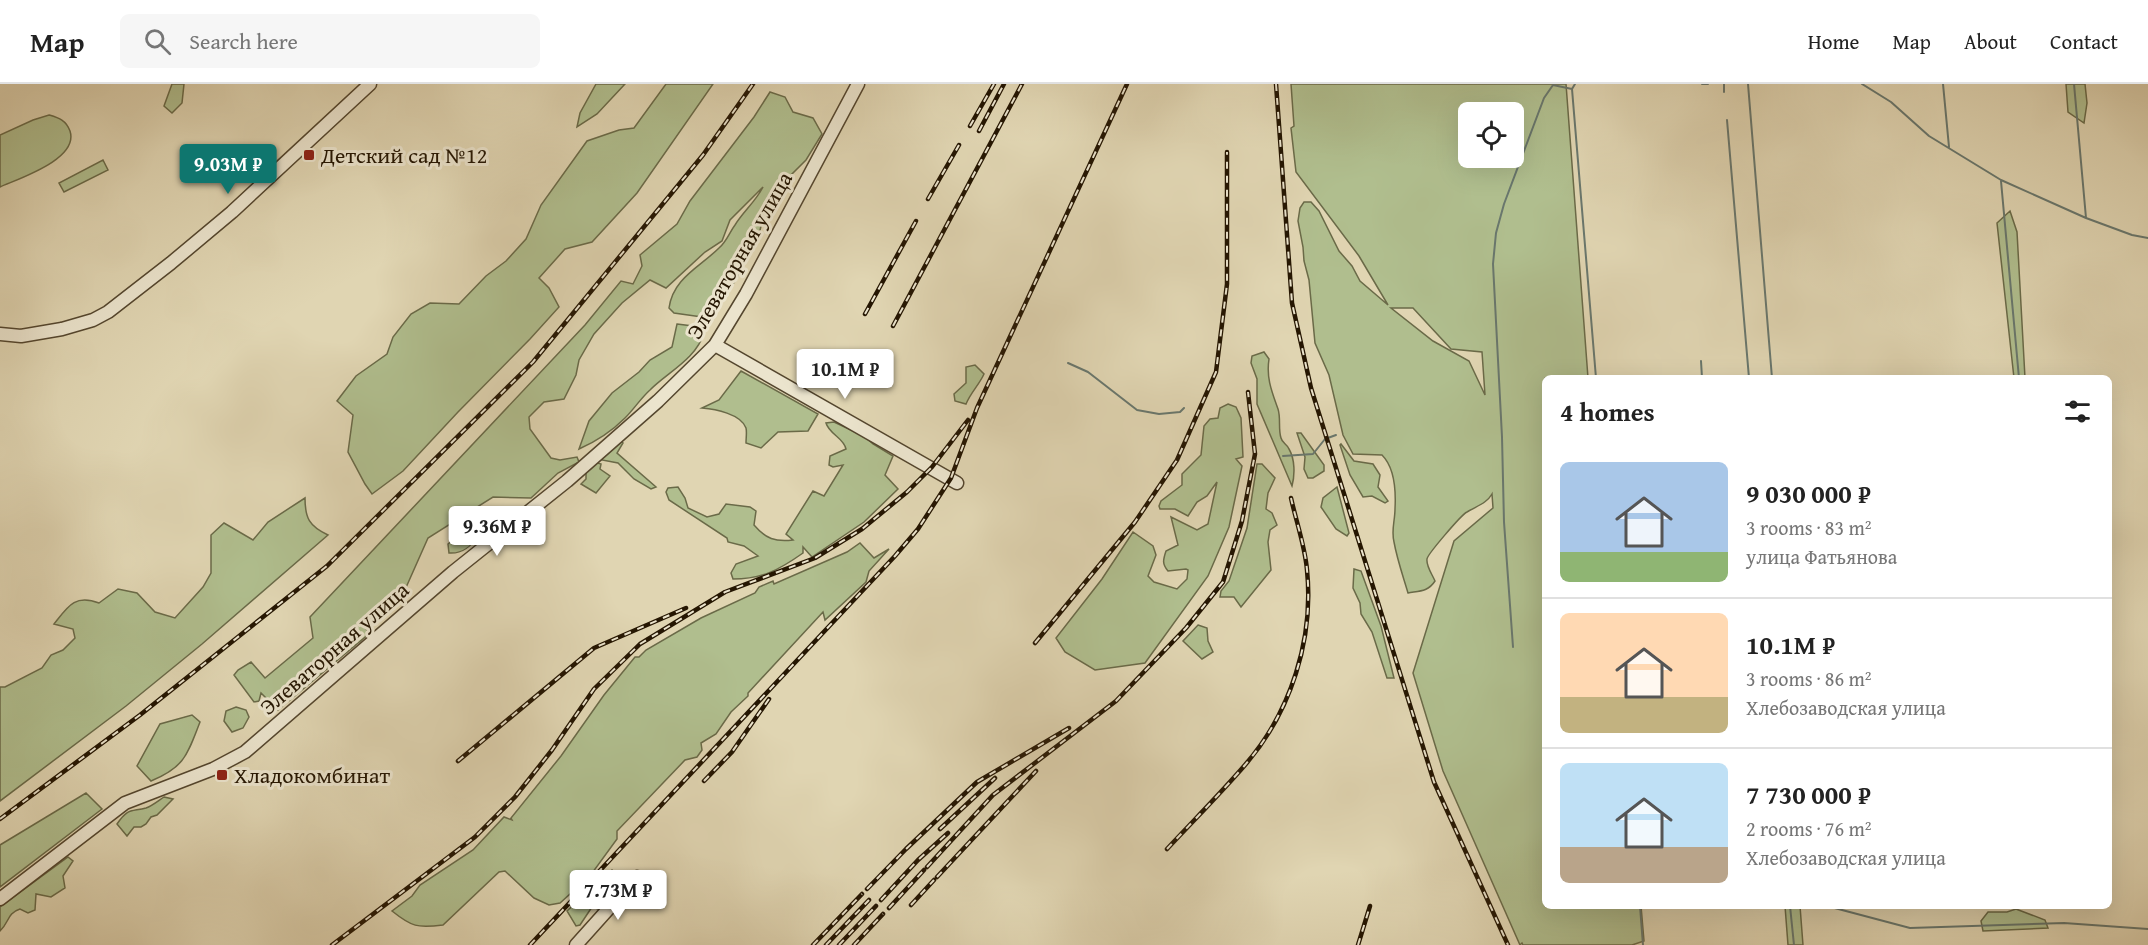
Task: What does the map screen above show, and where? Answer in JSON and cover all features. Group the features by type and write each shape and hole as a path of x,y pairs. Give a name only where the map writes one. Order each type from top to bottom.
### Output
{"street":[{"path":"0,334 21,336 62,329 93,320 108,312 232,212 370,84"},
{"name":"Элеваторная улица","path":"0,899 125,803 213,769 245,752 453,572 567,481 658,402 715,345 746,294 858,84"},
{"path":"715,345 957,483"},
{"path":"576,945 637,877"}],"green space":[{"path":"172,84 184,84 182,103 172,113 164,106"},
{"path":"596,84 625,84 597,114 577,127 580,113"},
{"path":"666,84 713,84 637,193 592,242 565,249 539,278 549,288 559,307 403,471 372,494 348,452 353,415 337,401 356,376 387,354 393,337 411,314 430,303 459,304 486,276 506,261 526,239 541,205 587,141 619,130 634,128"},
{"path":"1291,84 1566,84 1588,375 1542,375 1542,909 1641,909 1644,941 1632,945 1523,945 1522,943 1520,945 1443,771 1413,673 1454,541 1493,508 1492,494 1485,502 1467,512 1428,556 1427,564 1435,581 1432,585 1423,590 1408,593 1393,538 1395,495 1390,466 1382,455 1353,454 1343,435 1329,375 1315,343 1309,280 1298,221 1300,208 1304,202 1311,202 1319,211 1339,251 1352,266 1360,281 1388,305 1359,256 1296,172 1291,128 1294,126","holes":["1391,308 1413,308 1451,349 1482,352 1485,395 1469,361 1433,341"]},
{"path":"2066,84 2085,84 2087,103 2084,123 2068,112"},
{"path":"770,92 785,97 793,112 813,118 822,134 806,160 786,180 782,198 763,217 759,235 737,279 709,313 702,317 674,313 669,308 676,289 682,281 724,243 763,187 730,220 722,241 705,252 666,288 650,280 622,303 594,334 579,360 576,375 564,399 544,402 529,417 530,429 551,458 560,460 577,457 579,462 558,473 531,498 493,497 428,538 400,601 378,614 365,628 370,633 278,710 261,693 259,701 254,702 234,675 238,670 251,662 265,678 313,638 310,617 585,325 621,281 633,284 642,266 640,255 677,224 690,201 754,117"},
{"path":"49,115 62,120 70,131 70,141 66,150 46,166 0,187 0,135"},
{"path":"103,160 108,170 64,192 59,183"},
{"path":"2010,211 2017,232 2025,375 2014,375 1997,223"},
{"path":"677,324 693,326 704,333 695,350 657,383 620,423 603,436 579,449 589,421 612,393 639,372 650,360 672,347"},
{"path":"1264,352 1269,359 1269,379 1279,412 1281,438 1292,457 1294,472 1292,486 1257,404 1257,379 1251,363 1252,356"},
{"path":"975,365 984,374 982,378 966,404 955,401 954,394 966,383 966,367"},
{"path":"741,371 818,414 808,431 778,432 761,448 746,443 746,428 739,419 720,411 702,408 719,400"},
{"path":"1228,404 1236,407 1241,418 1243,457 1236,459 1242,466 1229,527 1208,576 1145,663 1095,670 1065,652 1056,638 1102,579 1133,532 1153,546 1156,555 1148,576 1154,582 1177,589 1187,579 1188,570 1168,571 1164,564 1166,551 1178,545 1171,517 1197,530 1208,524 1217,482 1207,496 1197,502 1188,516 1175,509 1160,509 1159,506 1161,501 1182,485 1182,474 1201,455 1204,426 1210,419 1218,418 1220,408"},
{"path":"834,422 864,436 893,456 885,475 898,489 864,522 812,557 803,547 803,553 778,569 753,577 733,579 731,573 736,564 758,556 744,546 728,542 727,538 669,500 666,492 668,488 678,487 688,508 707,517 719,514 726,504 750,507 756,511 754,525 763,534 776,540 793,540 786,534 813,491 824,496 843,465 833,467 829,465 830,456 846,449 826,423"},
{"path":"1297,433 1301,433 1324,465 1324,471 1313,478 1308,478 1304,469 1305,457"},
{"path":"617,439 623,443 617,453 656,487 651,489 634,479 618,463 602,460 604,451"},
{"path":"1341,444 1354,461 1373,464 1380,475 1378,487 1388,501 1385,503 1372,496 1363,497 1350,475"},
{"path":"594,462 601,464 600,469 610,476 596,493 581,484 586,479 586,472"},
{"path":"1257,464 1262,464 1275,478 1268,493 1266,509 1272,513 1277,525 1270,530 1268,542 1271,570 1241,607 1234,597 1220,597 1221,591 1229,581 1247,528"},
{"path":"1337,487 1349,533 1347,536 1336,529 1321,507 1323,498"},
{"path":"305,498 309,521 328,535 126,706 0,801 0,687 5,687 42,668 51,655 63,650 75,638 73,629 54,624 68,607 84,600 99,603 118,589 137,593 155,612 175,618 203,587 211,573 211,535 224,523 253,540 268,522"},
{"path":"466,532 478,535 466,548 449,553 448,544"},
{"path":"860,543 874,558 889,549 869,571 866,582 825,620 823,612 731,712 716,734 701,743 702,750 697,757 685,760 617,831 617,839 590,876 560,903 549,905 534,898 505,871 499,872 443,925 415,925 392,911 412,896 420,885 473,850 504,817 512,820 511,818 635,657 639,657 646,650 701,618 755,593 759,587 773,581 774,584 847,552"},
{"path":"1354,569 1361,571 1381,626 1394,678 1387,678 1372,632 1361,614 1360,603 1353,588"},
{"path":"1198,625 1207,628 1208,641 1213,652 1202,659 1183,641"},
{"path":"236,707 246,710 249,717 243,728 232,732 224,721 226,711"},
{"path":"192,715 200,722 188,751 171,771 151,781 137,766 160,724"},
{"path":"86,793 102,809 0,887 0,845"},
{"path":"164,797 173,799 146,824 134,827 127,836 117,824 127,813 148,807"},
{"path":"68,857 73,861 63,876 65,888 51,897 36,894 35,910 28,913 20,909 16,911 0,931 0,907"},
{"path":"612,870 616,874 612,884 610,906 598,909 592,907 580,925 576,926 567,911"},
{"path":"1785,909 1800,909 1803,945 1788,945"},
{"path":"2016,909 2045,920 2048,928 1983,931 1981,921 1988,912 2007,912"}],"waterway":[{"path":"1575,84 1572,89 1596,375"},
{"path":"1702,84 1708,84"},
{"path":"1724,84 1724,92"},
{"path":"1748,84 1772,375"},
{"path":"1862,84 1891,102 1929,136 2001,180 2086,218 2132,235 2148,238"},
{"path":"1943,84 1949,147"},
{"path":"2074,84 2086,218"},
{"path":"1513,647 1504,522 1493,264 1496,233 1504,204 1544,98 1553,85 1572,89"},
{"path":"1727,120 1749,375"},
{"path":"2001,181 2019,375"},
{"path":"1701,361 1702,375"},
{"path":"1068,363 1088,372 1137,410 1159,414 1180,412 1184,408"},
{"path":"1283,456 1313,454 1325,439 1336,435"},
{"path":"1640,909 1643,945"},
{"path":"1790,909 1794,945"},
{"path":"1838,909 1910,928 2064,923 2148,929"}],"railway":[{"path":"0,819 140,715 327,566 533,362 703,155 753,84"},
{"path":"970,126 994,84"},
{"path":"979,131 1004,84"},
{"path":"893,326 1022,84"},
{"path":"530,945 918,529 951,478 977,408 1127,84"},
{"path":"1276,84 1292,303 1311,388 1434,782 1508,945"},
{"path":"928,199 959,145"},
{"path":"1035,643 1135,522 1177,460 1216,372 1227,284 1227,152"},
{"path":"865,314 916,221"},
{"path":"927,867 993,795 1116,701 1186,628 1223,582 1242,521 1255,454 1248,392"},
{"path":"332,945 475,837 515,797 552,750 594,689 640,644 725,592 815,558 862,529 907,492 932,467 968,420"},
{"path":"1167,849 1236,776 1261,744 1275,722 1296,674 1303,648 1308,596 1304,552 1291,498"},
{"path":"458,761 594,648 686,608"},
{"path":"704,781 732,752 769,699"},
{"path":"867,889 977,782 1069,728"},
{"path":"937,877 1036,771"},
{"path":"940,829 995,778"},
{"path":"881,900 918,860 948,833"},
{"path":"889,908 924,870"},
{"path":"911,905 934,880"},
{"path":"813,945 862,894"},
{"path":"826,945 869,900"},
{"path":"839,945 876,906"},
{"path":"1358,945 1370,906"},
{"path":"854,945 883,914"}],"place":[{"name":"Детский сад №12","path":"309,155"},
{"name":"Хладокомбинат","path":"222,775"}]}
